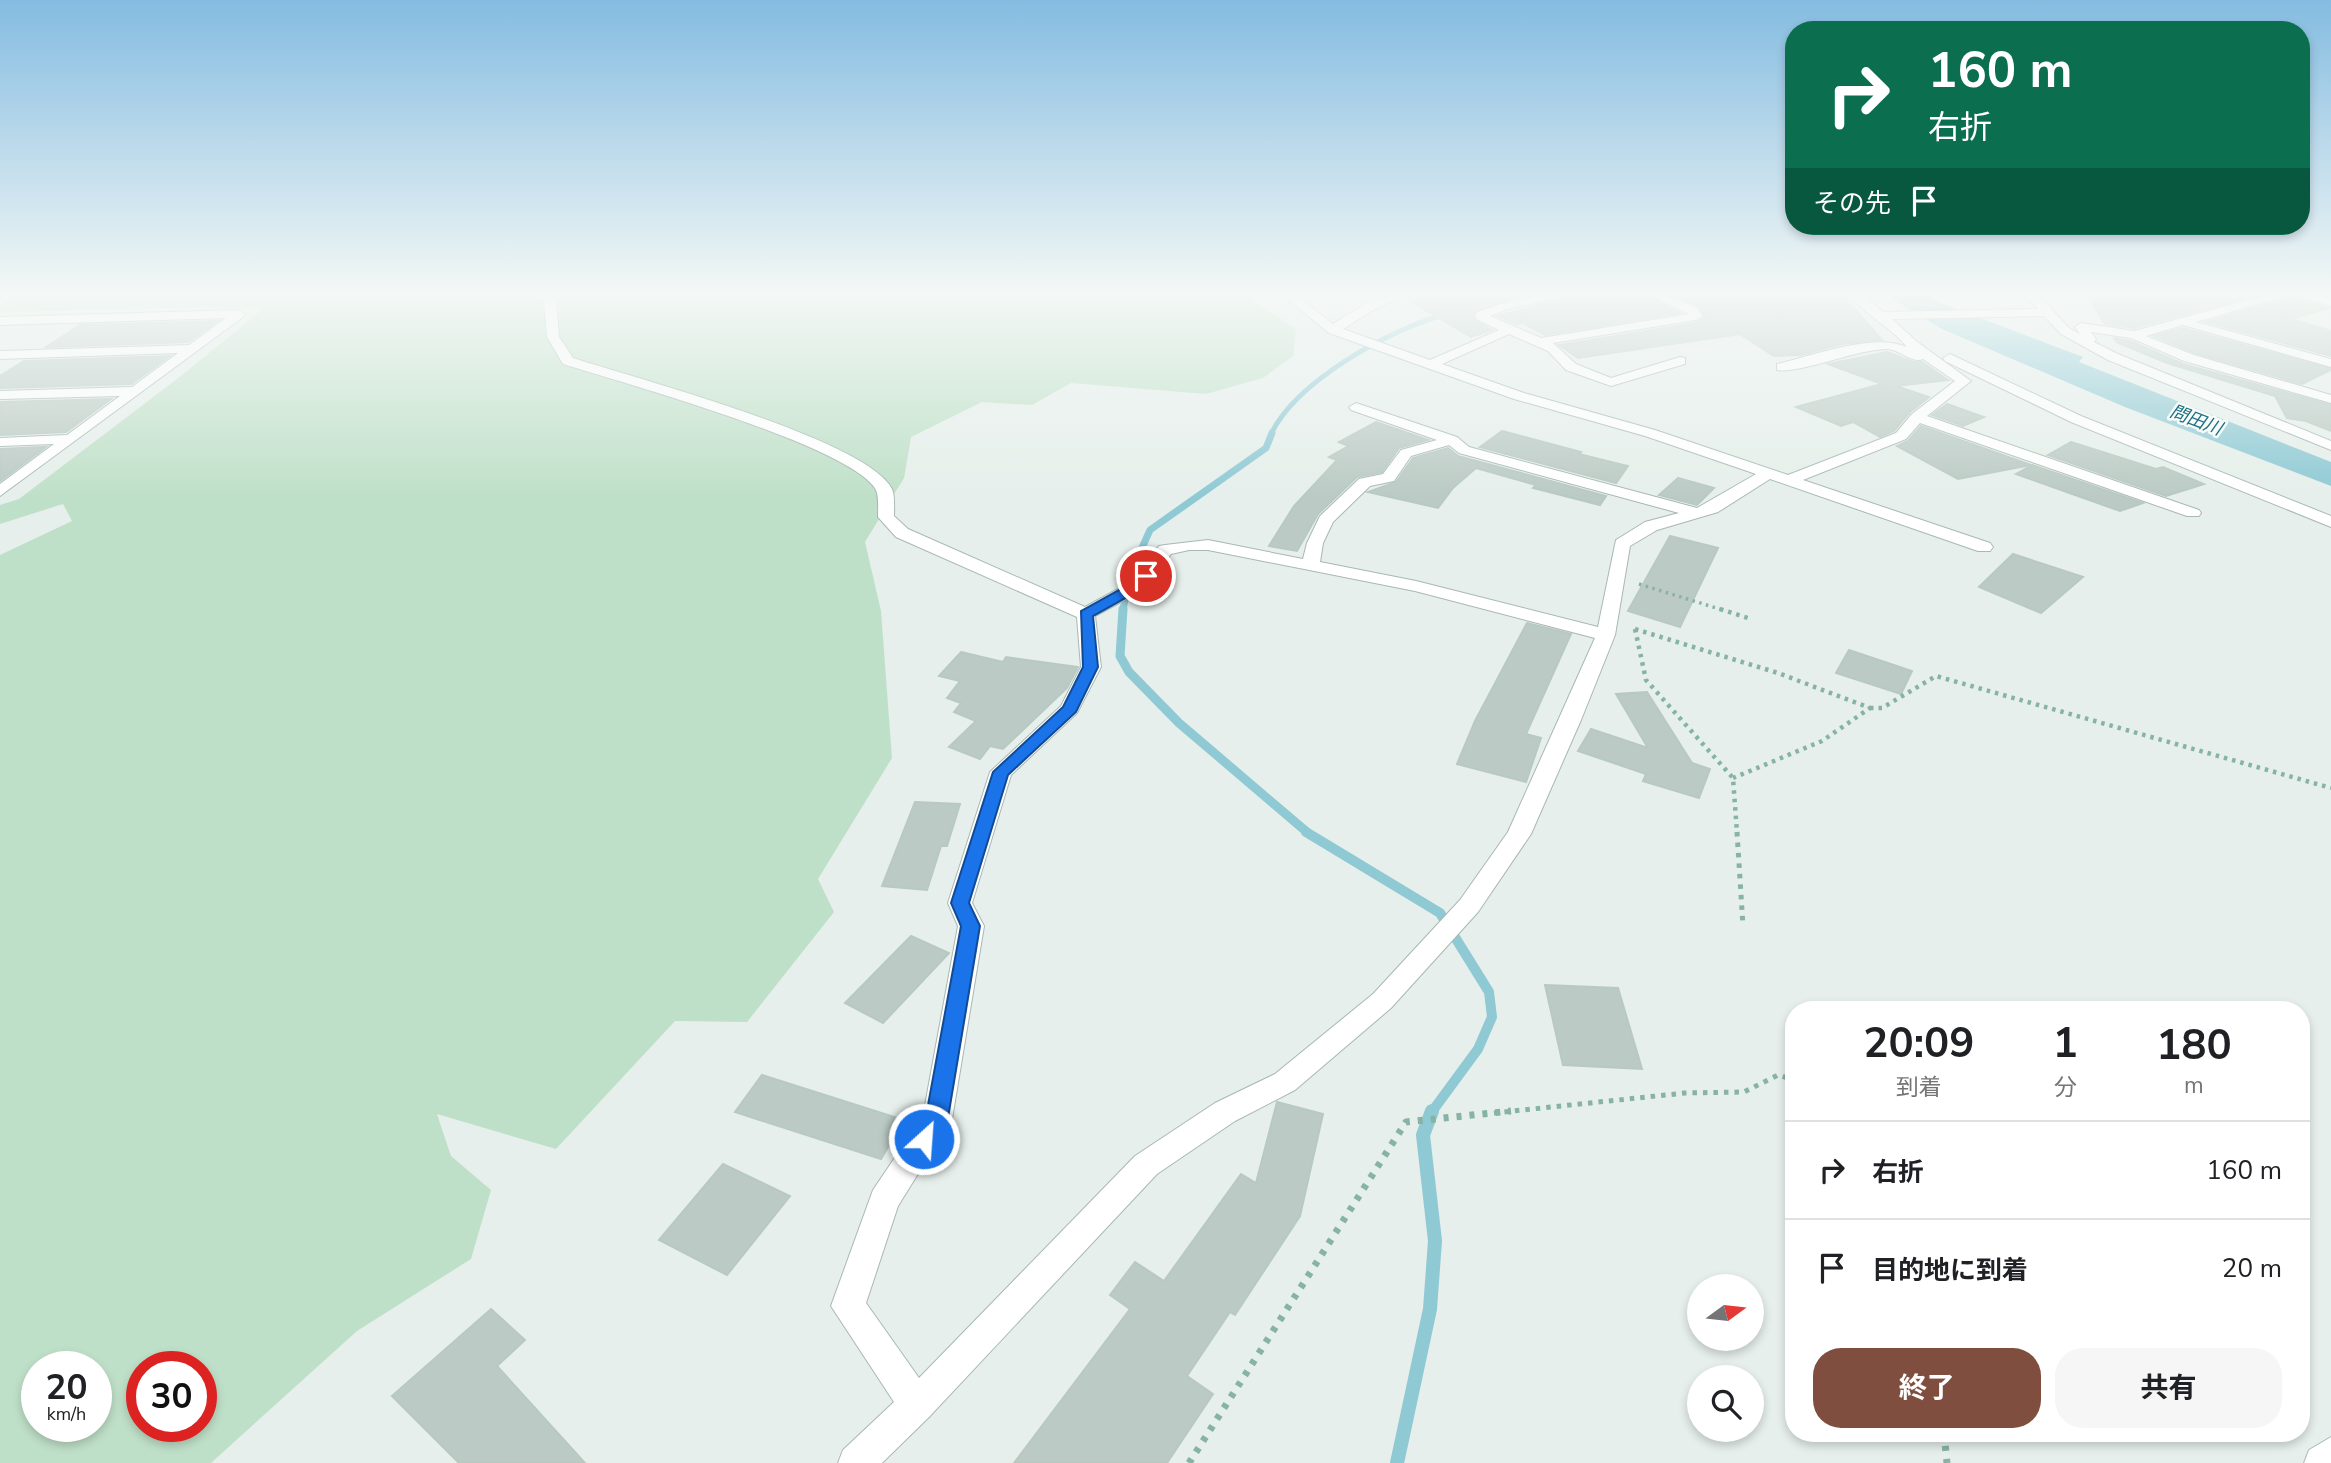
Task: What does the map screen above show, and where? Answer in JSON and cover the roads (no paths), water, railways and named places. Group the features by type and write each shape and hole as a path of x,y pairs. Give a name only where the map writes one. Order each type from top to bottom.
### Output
{"street":[{"path":"0,491 174,361"},
{"path":"569,361 803,437 868,472 885,491 886,517 902,533 1086,614"},
{"path":"1423,361 1519,396 1728,458 1767,474 1984,547"},
{"path":"1431,364 1437,361"},
{"path":"1568,361 1571,367 1611,382 1680,361"},
{"path":"1782,367 1805,361"},
{"path":"1926,361 1952,370"},
{"path":"1788,480 1902,436 1917,417 1964,381 1938,361"},
{"path":"1957,361 2076,419 2331,522"},
{"path":"2124,361 2153,376 2331,446"},
{"path":"2200,361 2331,399"},
{"path":"0,395 135,391"},
{"path":"1356,407 1452,440 1464,450 1701,514"},
{"path":"1917,417 2193,513"},
{"path":"0,442 70,439"},
{"path":"1310,567 1315,543 1326,520 1365,482 1388,478 1406,453 1452,440"},
{"path":"856,1463 917,1405 1146,1165 1225,1112 1285,1082 1381,1001 1452,924 1520,834 1606,635 1614,577 1622,544 1651,526 1701,514 1767,474"},
{"path":"1086,614 1135,587 1166,550 1189,545 1208,545 1416,586 1606,635"},
{"path":"917,1405 848,1306 884,1200 937,1118 971,926 960,903 979,835 1001,772 1070,709 1091,667 1086,614"},
{"path":"2322,1463 2331,1455"}],"water":[{"name":"問田川","path":"2018,361 2080,361 2331,462 2331,486 2125,407"}],"waterway":[{"path":"1271,434 1301,395 1344,361"},
{"path":"1123,611 1128,579 1150,530 1266,448 1272,433"},
{"path":"1123,609 1120,656 1129,672 1179,723 1308,833"},
{"path":"1306,832 1440,913 1489,992 1492,1017 1478,1049 1432,1112"},
{"path":"1397,1463 1430,1309 1435,1241 1423,1135 1432,1112"}]}
